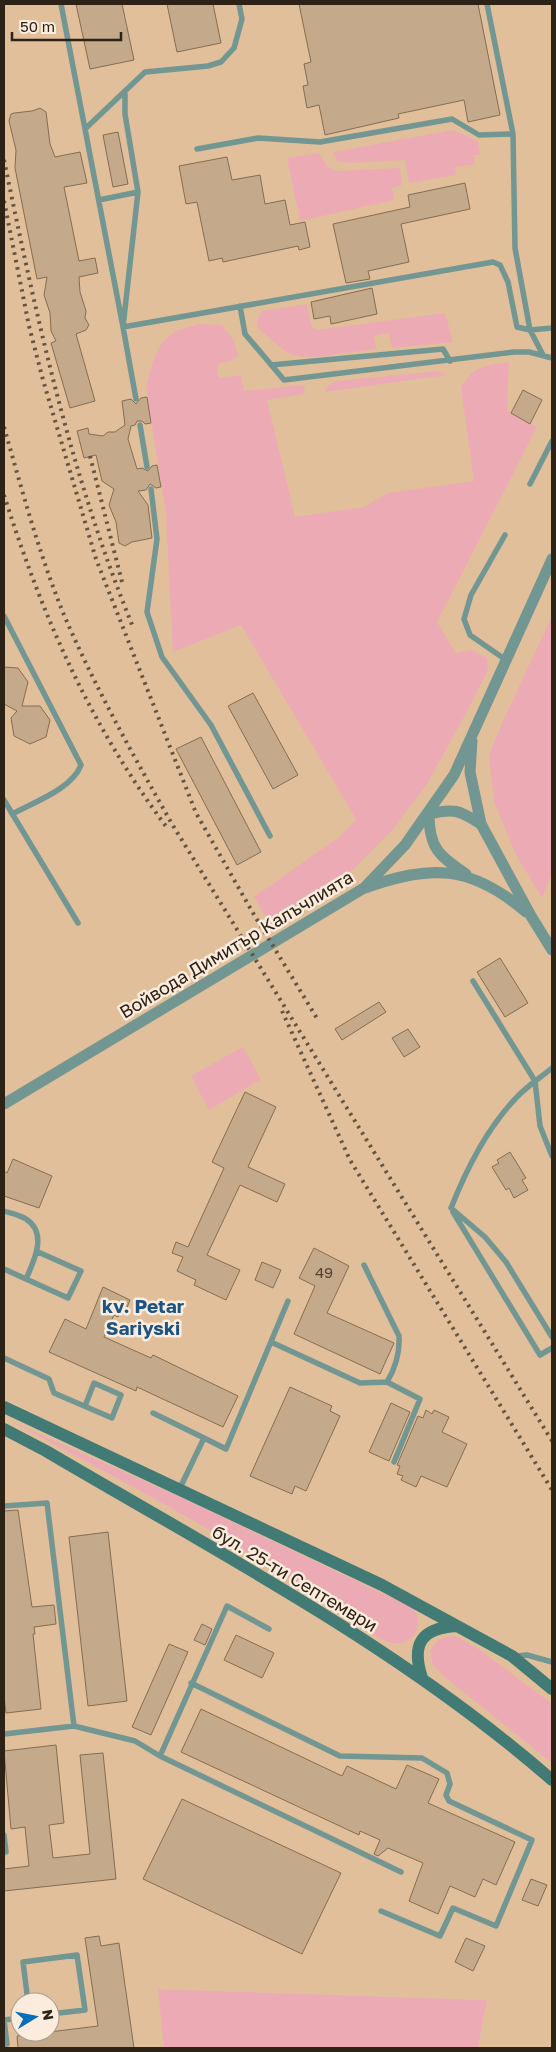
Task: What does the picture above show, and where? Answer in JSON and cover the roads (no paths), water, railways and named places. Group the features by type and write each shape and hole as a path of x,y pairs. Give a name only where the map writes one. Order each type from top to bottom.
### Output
{"main road":[{"name":"бул. 25-ти Септември","path":"4,1407 382,1585 512,1656 552,1689"},
{"name":"бул. 25-ти Септември","path":"4,1429 46,1451 355,1633 422,1678 552,1780"},
{"path":"422,1678 417,1652 420,1642 428,1633 440,1627 458,1626"}],"street":[{"name":"Войвода Димитър Калъчлията","path":"4,1104 364,888 406,845 454,775 552,559"},
{"path":"472,736 470,772 481,824 531,916 552,950"},
{"path":"481,824 462,811 449,809 429,814 429,834 442,858 470,877 509,897 531,916"},
{"path":"364,888 393,878 416,873 444,872 470,877"}],"lane":[{"path":"61,4 124,327 136,399"},
{"path":"85,129 145,72 208,66 221,62 234,48 242,19 241,4"},
{"path":"487,4 513,134 516,248 530,330 543,355"},
{"path":"124,327 138,192 125,114 126,91"},
{"path":"197,149 258,138 320,142 452,119 479,136 513,134"},
{"path":"99,200 138,192"},
{"path":"124,327 493,262 500,265 508,282 517,326 530,330 552,328"},
{"path":"240,306 245,334 284,380 514,352 543,355 552,358"},
{"path":"271,365 443,348 450,361"},
{"path":"140,425 147,467"},
{"path":"530,484 552,441"},
{"path":"151,489 157,539 147,612 162,657 211,724 270,836"},
{"path":"504,535 471,595 464,620 470,635 506,660"},
{"path":"4,616 81,765 78,774 60,788 12,814"},
{"path":"4,800 78,923"},
{"path":"473,981 536,1081 540,1126 552,1156"},
{"path":"451,1208 458,1190 494,1125 516,1097 552,1068"},
{"path":"451,1208 485,1237 506,1262 552,1337"},
{"path":"451,1208 540,1355 552,1348"},
{"path":"4,1210 26,1219 36,1232 38,1252 26,1279"},
{"path":"4,1269 68,1298 81,1271 38,1252"},
{"path":"364,1265 399,1336 398,1355 394,1370 387,1382"},
{"path":"153,1413 226,1449 288,1301"},
{"path":"271,1342 360,1383 387,1382 420,1399 394,1462"},
{"path":"4,1358 48,1379 54,1393 112,1418 121,1395 94,1383 85,1406"},
{"path":"179,1490 204,1438"},
{"path":"4,1506 47,1503 74,1726"},
{"path":"160,1756 227,1606 269,1629"},
{"path":"512,1656 527,1655 552,1662"},
{"path":"191,1683 340,1756 422,1758 449,1776 450,1784 446,1795 449,1801 532,1840 496,1926 453,1908 440,1936 381,1910"},
{"path":"4,1734 74,1726 136,1741 160,1756 401,1872"},
{"path":"4,1835 6,1852"},
{"path":"27,1992 23,1962 77,1955 85,2010 60,2013"},
{"path":"4,2044 7,2044 4,2020 10,2019"}],"railway":[{"path":"4,160 29,279 74,455 91,513 133,627"},
{"path":"4,201 29,326 96,559 196,813 253,913 318,1020"},
{"path":"4,427 31,522 55,592 88,668 129,747 172,824 552,1441"},
{"path":"90,456 123,586"},
{"path":"4,495 35,584 71,669 115,750 140,790 168,829"},
{"path":"282,1011 350,1160 552,1490"}],"district":[{"name":"kv. Petar Sariyski","path":"143,1316"}]}
